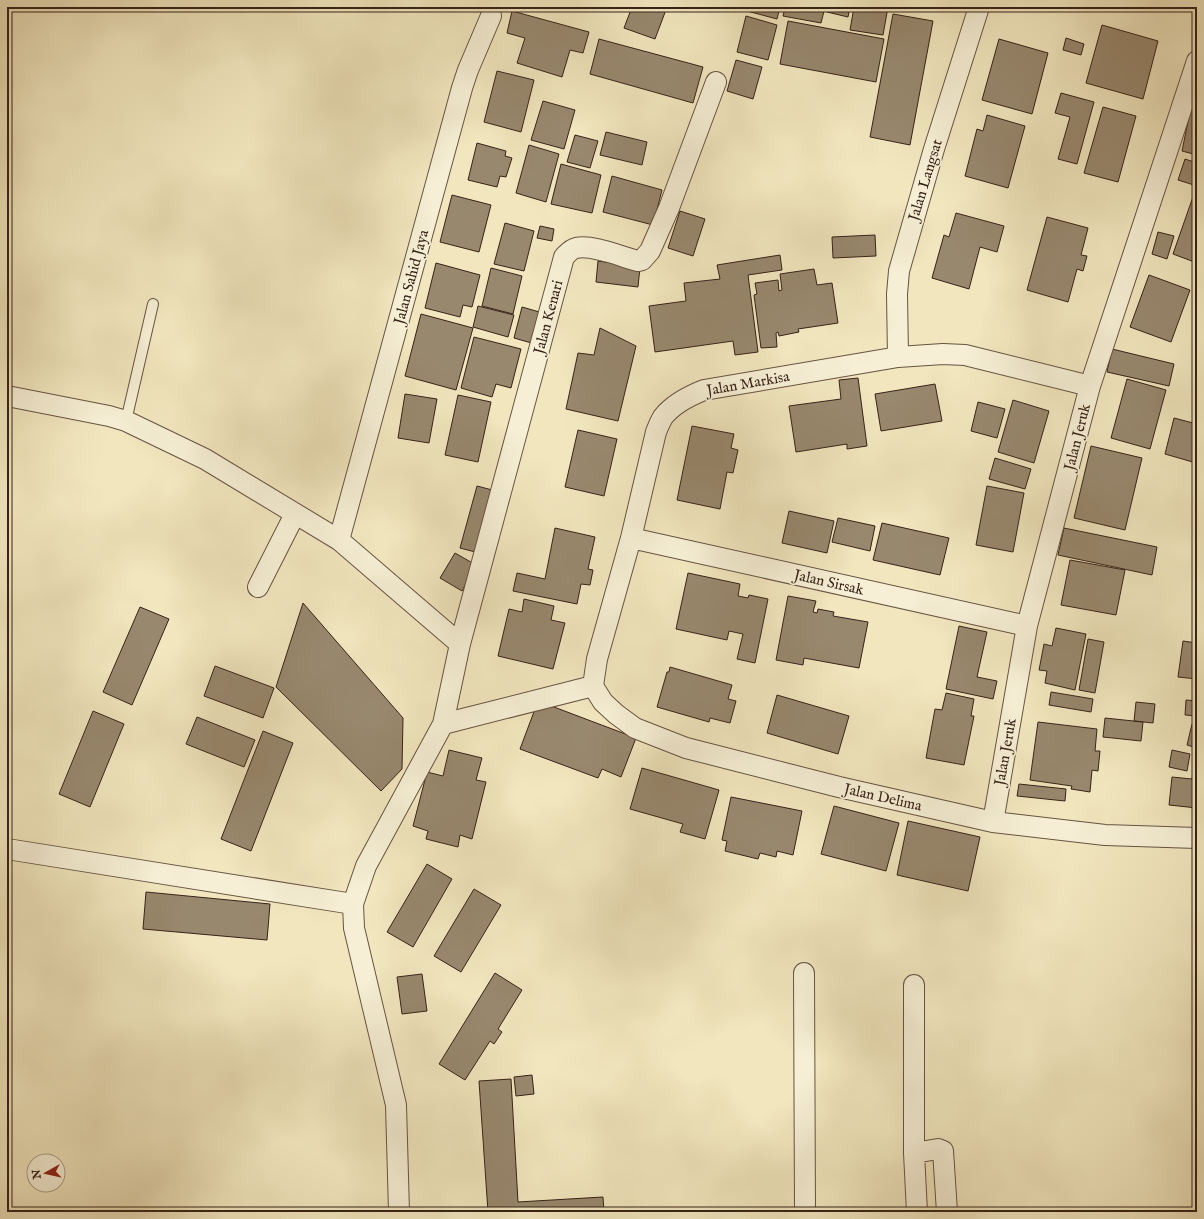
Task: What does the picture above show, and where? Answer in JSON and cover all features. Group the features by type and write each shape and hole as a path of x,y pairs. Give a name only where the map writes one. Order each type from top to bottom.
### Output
{"street":[{"name":"Jalan Langsat","path":"898,357 897,294 899,271 932,156 979,7"},
{"name":"Jalan Sahid Jaya","path":"338,540 462,88 491,16"},
{"name":"Jalan Jeruk","path":"993,822 1027,626 1090,386 1197,61"},
{"name":"Jalan Kenari","path":"460,644 564,257 569,251 584,247 638,260 642,260 650,251 669,208 716,82"},
{"name":"Jalan Markisa","path":"593,686 597,659 631,538 656,432 664,417 675,405 704,390 898,357 943,354 965,355 1090,386"},
{"path":"7,396 109,416 126,421 205,459 338,540 460,644 443,724 366,866 352,904 354,928 396,1105 398,1212"},
{"path":"258,587 295,514"},
{"name":"Jalan Sirsak","path":"631,538 1027,626"},
{"path":"443,724 593,686"},
{"name":"Jalan Delima","path":"593,686 603,702 635,728 686,748 839,787 993,822 1106,835 1197,838"},
{"path":"7,849 352,904"},
{"path":"804,974 805,1212"},
{"path":"914,985 914,1153 917,1212"},
{"path":"914,1153 938,1149 943,1151 947,1212"}],"lane":[{"path":"126,421 153,304"}],"building":[{"path":"632,7 667,7 655,39 624,28"},
{"path":"748,7 780,7 777,19 747,11"},
{"path":"785,7 825,7 821,23 783,16"},
{"path":"828,7 850,7 848,17 827,12"},
{"path":"854,7 888,7 883,35 850,30"},
{"path":"512,11 589,32 583,53 570,50 562,77 517,63 525,38 507,33"},
{"path":"893,14 933,21 910,145 870,137"},
{"path":"746,16 777,25 768,60 737,52"},
{"path":"788,21 884,39 876,82 780,64"},
{"path":"1102,25 1158,41 1143,99 1086,83"},
{"path":"1066,38 1084,44 1081,55 1063,50"},
{"path":"599,39 703,67 693,103 590,74"},
{"path":"999,39 1048,53 1032,114 982,100"},
{"path":"736,60 762,67 753,99 727,91"},
{"path":"497,71 534,80 521,132 484,122"},
{"path":"1061,93 1094,102 1077,164 1058,159 1070,117 1055,113"},
{"path":"1193,97 1197,98 1197,155 1182,151"},
{"path":"543,101 575,110 564,149 531,140"},
{"path":"1103,107 1136,116 1118,182 1084,173"},
{"path":"987,115 1025,126 1008,188 965,176 977,129 983,131"},
{"path":"606,132 647,142 642,165 600,155"},
{"path":"575,135 598,141 590,168 567,162"},
{"path":"477,143 506,151 505,156 512,158 506,177 500,176 497,187 468,180"},
{"path":"529,145 559,154 546,202 516,193"},
{"path":"1185,159 1197,163 1197,186 1178,180"},
{"path":"561,164 601,175 592,213 551,204"},
{"path":"612,176 662,190 653,225 603,212"},
{"path":"1195,191 1197,192 1197,263 1173,254"},
{"path":"452,195 491,205 479,252 440,242"},
{"path":"680,211 705,219 693,256 668,248"},
{"path":"956,213 1004,226 997,252 980,247 969,289 932,278 944,235 949,237"},
{"path":"1047,217 1088,228 1081,255 1087,256 1083,271 1077,269 1068,302 1027,290"},
{"path":"505,223 534,231 524,271 494,264"},
{"path":"540,226 554,229 552,241 537,238"},
{"path":"1158,232 1174,236 1167,259 1152,254"},
{"path":"875,235 876,256 833,258 832,237"},
{"path":"780,255 782,270 748,275 758,352 735,355 733,341 655,352 649,306 686,301 684,283 720,279 717,265"},
{"path":"598,261 640,267 638,287 596,282"},
{"path":"436,263 480,275 472,307 463,305 460,317 425,308"},
{"path":"491,268 522,276 513,314 482,306"},
{"path":"814,269 817,285 832,283 838,323 798,329 799,332 779,336 778,332 776,333 777,347 761,348 754,295 757,294 755,283 778,280 779,291 782,290 780,274"},
{"path":"1149,275 1190,290 1171,342 1130,327"},
{"path":"478,306 514,315 508,337 473,327"},
{"path":"522,307 543,313 535,344 514,338"},
{"path":"421,314 473,328 456,390 405,376"},
{"path":"600,328 636,346 618,421 566,409 578,353 594,355"},
{"path":"474,337 521,349 511,388 496,384 492,397 461,388"},
{"path":"1112,349 1174,364 1169,386 1107,372"},
{"path":"858,378 867,446 847,449 847,444 796,452 789,406 841,399 839,380"},
{"path":"1127,379 1166,390 1150,449 1111,438"},
{"path":"935,384 942,421 881,431 875,394"},
{"path":"405,394 437,399 429,443 398,438"},
{"path":"458,395 491,402 478,462 445,455"},
{"path":"1013,400 1049,411 1034,463 998,452"},
{"path":"978,402 1005,409 997,438 971,431"},
{"path":"1174,418 1197,424 1196,463 1165,454"},
{"path":"692,426 734,434 731,448 738,450 733,473 727,472 720,509 677,500"},
{"path":"578,430 617,439 604,496 565,487"},
{"path":"1091,446 1142,458 1125,530 1074,518"},
{"path":"995,458 1031,469 1025,489 989,479"},
{"path":"477,486 496,491 479,553 460,548"},
{"path":"987,486 1024,493 1013,552 976,545"},
{"path":"789,511 834,521 827,553 782,543"},
{"path":"838,518 875,526 870,551 832,542"},
{"path":"882,523 949,538 940,575 873,560"},
{"path":"555,528 595,537 588,569 593,570 590,585 581,584 577,604 513,591 517,573 545,579"},
{"path":"1064,528 1157,547 1152,575 1058,555"},
{"path":"455,553 476,565 462,591 440,578"},
{"path":"1070,560 1125,570 1116,615 1061,605"},
{"path":"688,573 740,584 738,596 748,598 749,595 768,599 755,663 737,659 743,634 729,631 727,640 676,629"},
{"path":"788,596 816,601 813,612 817,613 818,609 834,612 833,616 868,622 859,668 804,658 803,665 776,660"},
{"path":"524,599 554,606 551,620 565,623 553,669 498,656 509,609 522,612"},
{"path":"303,603 403,718 402,769 381,791 276,687"},
{"path":"140,607 169,619 132,705 103,692"},
{"path":"959,626 987,632 977,677 997,681 993,699 946,689"},
{"path":"1056,628 1086,634 1075,690 1045,683 1047,671 1039,670 1044,644 1052,646"},
{"path":"1088,639 1104,642 1095,693 1079,690"},
{"path":"1183,641 1197,643 1197,679 1178,677"},
{"path":"215,666 274,688 263,718 204,696"},
{"path":"670,667 732,685 728,699 736,701 730,723 710,718 709,722 657,707 667,672 669,672"},
{"path":"1051,692 1093,699 1091,712 1049,705"},
{"path":"946,693 974,699 971,716 974,716 964,765 926,758 935,709 942,710"},
{"path":"777,695 849,716 838,754 767,733"},
{"path":"1186,700 1197,701 1197,716 1185,715"},
{"path":"538,701 636,738 621,777 602,769 598,778 520,749"},
{"path":"1136,702 1155,704 1153,723 1134,721"},
{"path":"93,711 124,724 90,807 59,794"},
{"path":"197,717 255,740 244,767 186,744"},
{"path":"1105,718 1143,722 1141,741 1103,737"},
{"path":"1038,722 1097,729 1095,751 1100,751 1098,771 1092,770 1090,792 1071,789 1072,786 1030,780"},
{"path":"1192,724 1197,725 1197,748 1187,745"},
{"path":"263,731 293,743 251,851 221,839"},
{"path":"1197,748 1197,808 1169,805 1172,777 1192,779"},
{"path":"449,750 482,758 476,780 486,782 472,839 460,835 458,847 426,839 428,831 413,826 427,772 443,776"},
{"path":"1172,750 1190,754 1187,771 1169,767"},
{"path":"642,768 719,790 705,839 680,832 683,824 630,809"},
{"path":"1019,784 1066,789 1065,801 1017,796"},
{"path":"731,797 802,811 793,855 777,851 776,857 760,853 758,859 725,851 727,841 722,840"},
{"path":"834,806 899,823 886,871 821,854"},
{"path":"908,821 980,837 968,891 897,875"},
{"path":"427,864 452,879 413,947 387,932"},
{"path":"474,889 501,905 461,972 434,956"},
{"path":"146,892 270,904 267,940 143,929"},
{"path":"495,973 522,990 498,1029 502,1032 494,1044 490,1041 465,1080 439,1064"},
{"path":"422,974 427,1011 402,1014 397,977"},
{"path":"532,1075 534,1094 516,1096 514,1077"},
{"path":"511,1079 518,1202 603,1197 604,1212 488,1212 479,1081"}]}
